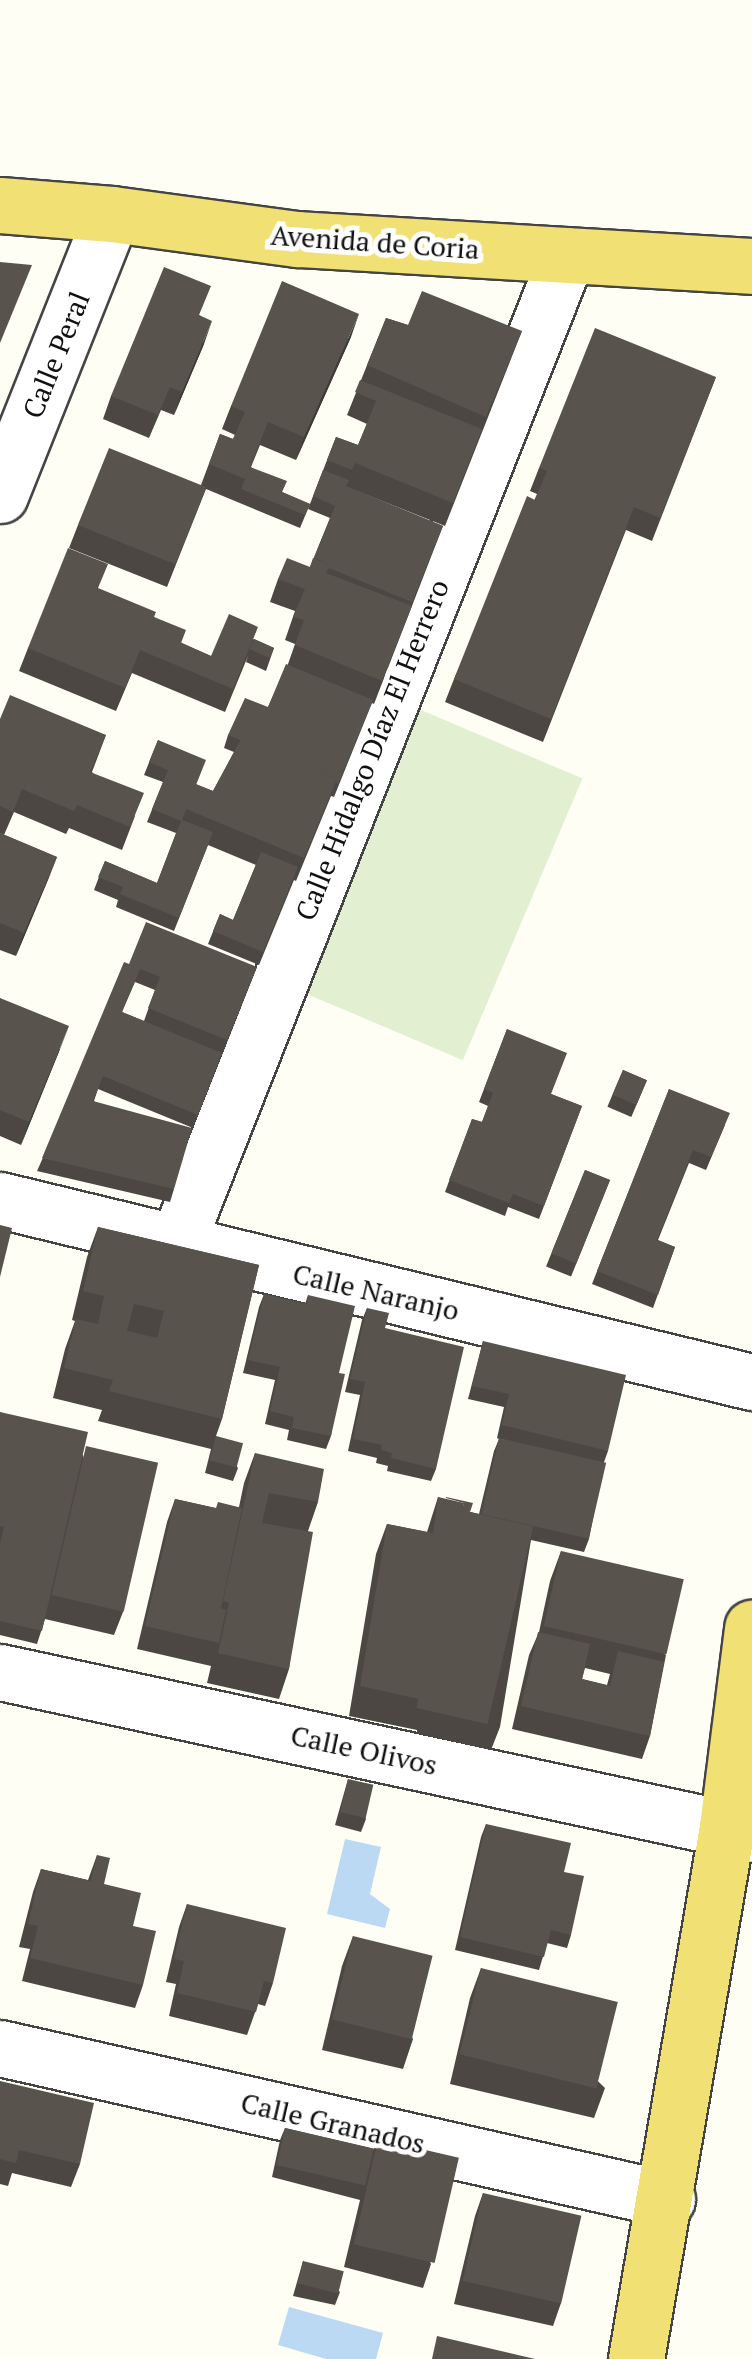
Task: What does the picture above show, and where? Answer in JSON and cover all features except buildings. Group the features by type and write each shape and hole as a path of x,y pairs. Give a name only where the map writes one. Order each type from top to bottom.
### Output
{"main road":[{"name":"Avenida de Coria","path":"0,205 112,214 298,239 752,266"},
{"path":"636,2359 740,1830 752,1628"}],"street":[{"name":"Calle Peral","path":"0,496 112,214"},
{"name":"Calle Hidalgo Díaz El Herrero","path":"176,1244 567,255"},
{"name":"Calle Naranjo","path":"0,1200 752,1382"},
{"name":"Calle Olivos","path":"0,1672 740,1830"},
{"name":"Calle Granados","path":"0,2048 667,2199"}],"green space":[{"path":"414,707 582,779 463,1060 294,989"}],"water":[{"path":"345,1839 381,1847 370,1894 390,1909 385,1928 327,1914"},
{"path":"289,2307 383,2333 376,2359 326,2359 278,2345"}]}
